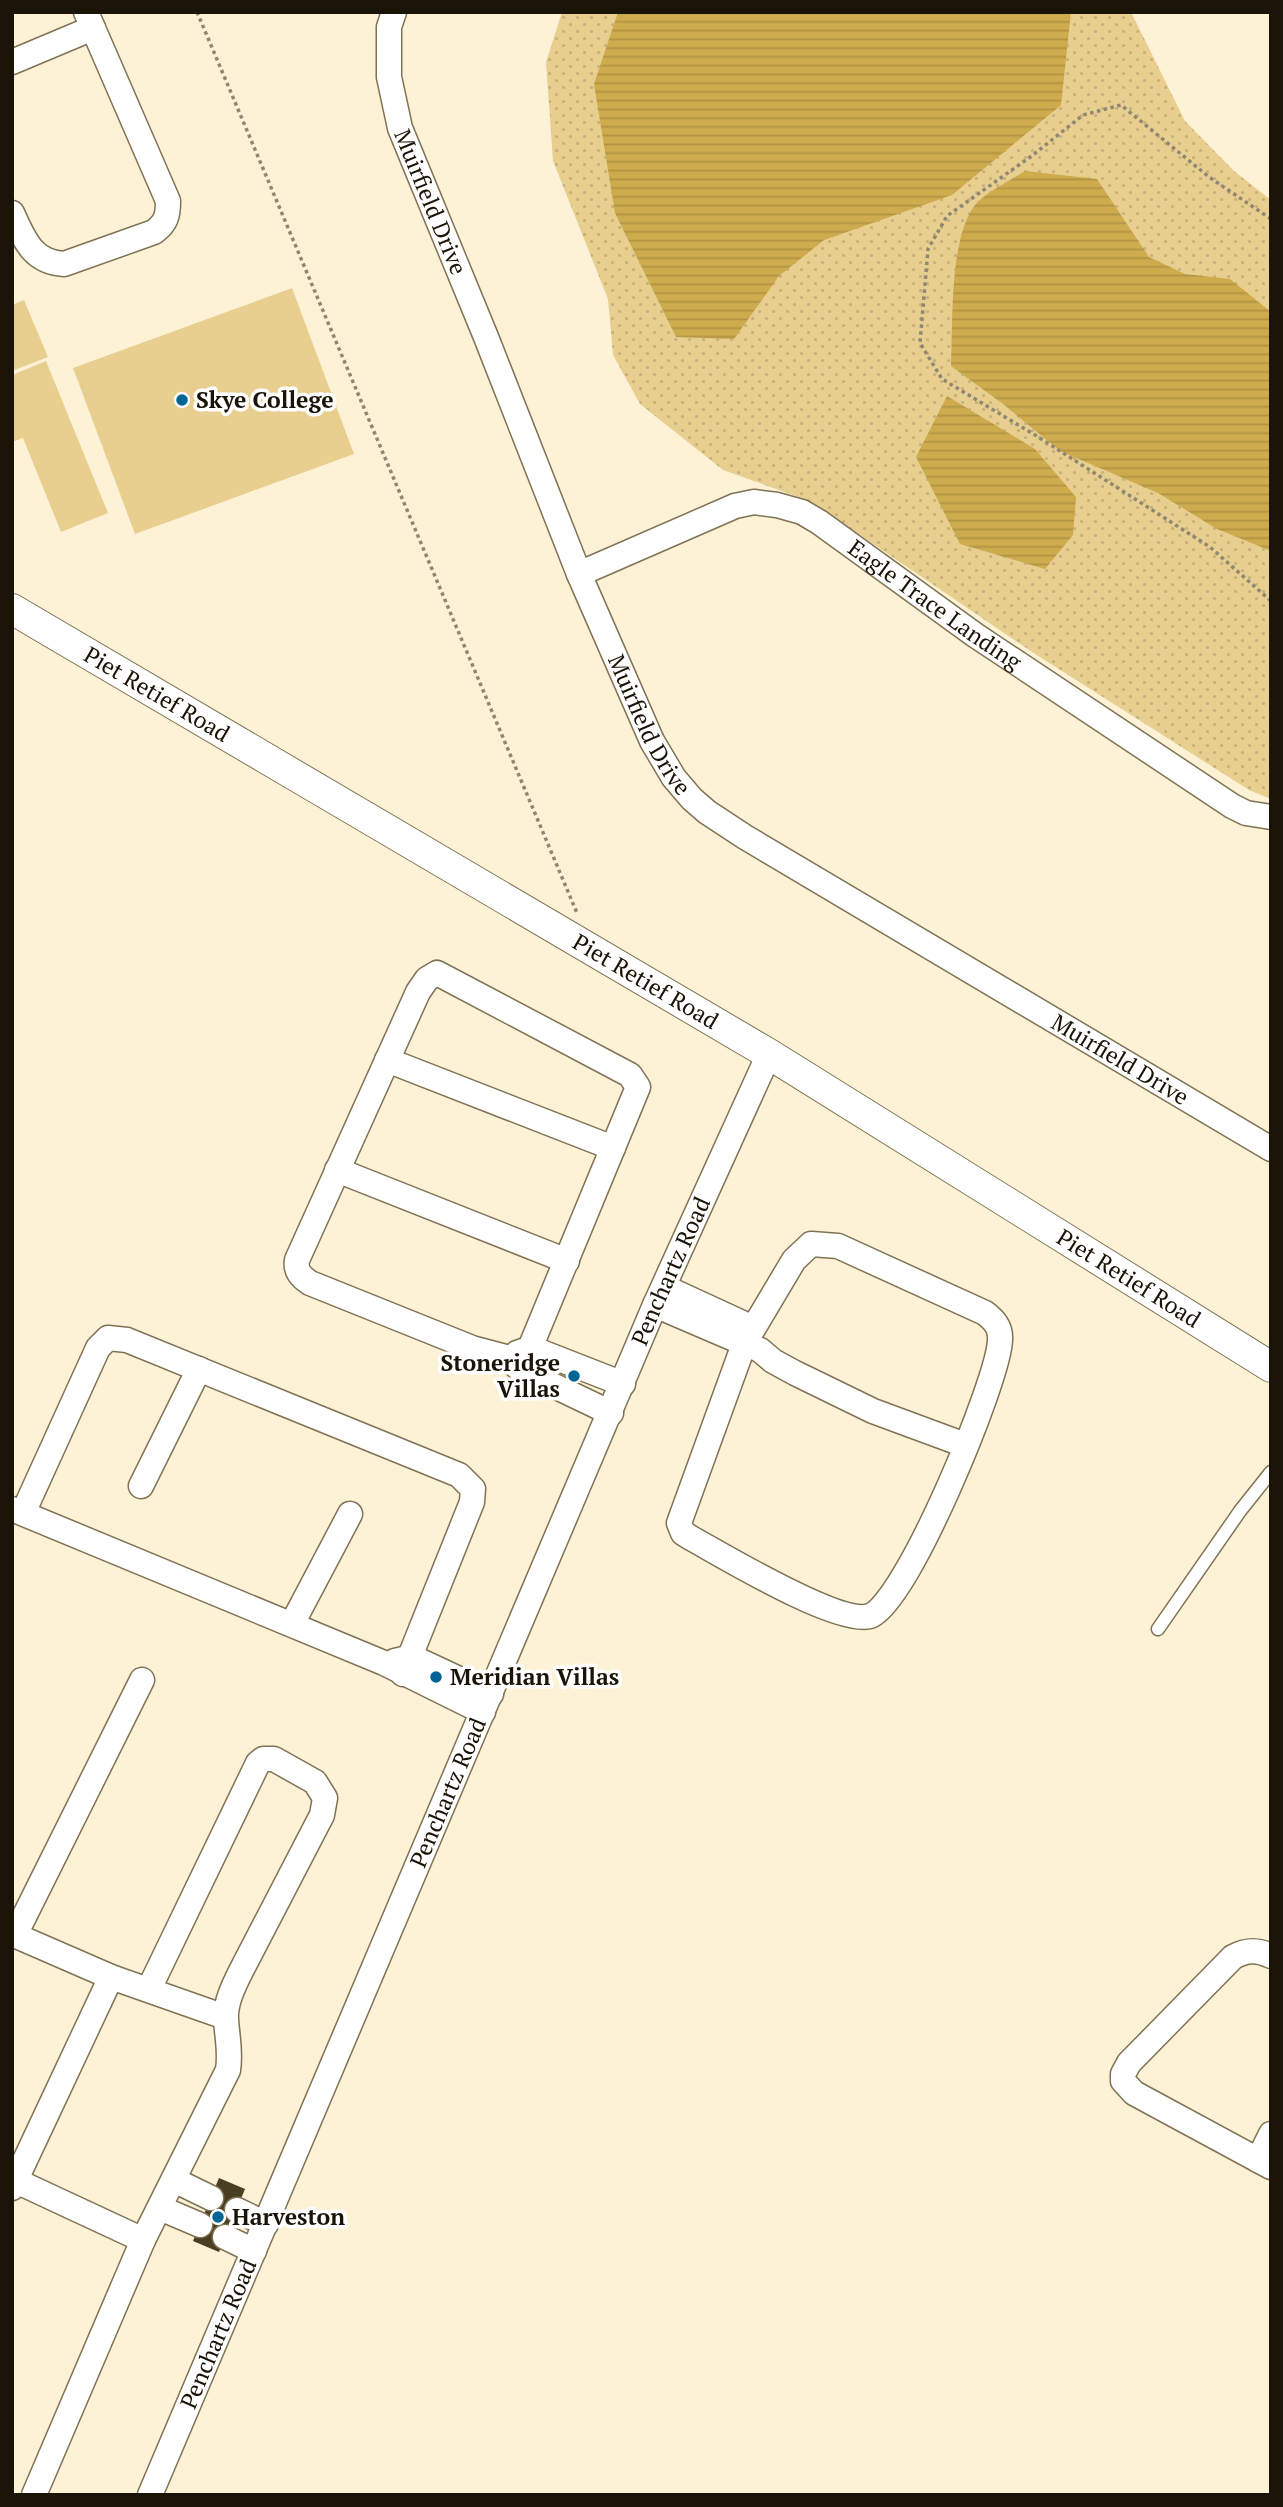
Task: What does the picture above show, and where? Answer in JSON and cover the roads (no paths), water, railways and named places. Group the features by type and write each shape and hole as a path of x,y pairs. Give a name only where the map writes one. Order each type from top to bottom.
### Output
{"street":[{"name":"Muirfield Drive","path":"394,12 389,27 389,77 400,128 579,574 652,741 674,778 707,812 745,837 1271,1149"},
{"path":"12,62 90,20 167,201 167,217 154,232 64,264 38,257 28,246 12,214"},
{"name":"Eagle Trace Landing","path":"579,574 735,506 754,502 802,512 836,533 987,643 1231,806 1246,813 1271,817"},
{"name":"Piet Retief Road","path":"12,608 769,1054 1271,1367"},
{"path":"519,1358 567,1261 638,1087 634,1078 436,973 422,984 297,1260 297,1269 304,1279 458,1342 519,1358 623,1384"},
{"name":"Penchartz Road","path":"149,2495 659,1296 769,1054"},
{"path":"387,1060 613,1148"},
{"path":"337,1170 567,1261"},
{"path":"811,1244 838,1246 985,1313 999,1327 1000,1340 994,1367 945,1497 925,1539 881,1609 872,1615 864,1617 828,1609 683,1533 679,1523 752,1341 794,1260 811,1244"},
{"path":"659,1296 703,1324 752,1341 773,1361 873,1411 965,1445"},
{"path":"400,1665 472,1502 474,1494 468,1482 459,1475 127,1340 108,1338 102,1342 18,1511 292,1624 400,1665 487,1703"},
{"path":"519,1358 611,1413"},
{"path":"141,1486 199,1369"},
{"path":"292,1624 350,1514"},
{"path":"142,1680 14,1934 111,1977 225,2017"},
{"path":"34,2495 143,2240 229,2070 231,2054 225,2017 231,1995 325,1807 323,1791 315,1782 274,1759 263,1759 254,1768 149,1989"},
{"path":"1271,1956 1254,1951 1233,1957 1129,2063 1123,2074 1123,2081 1134,2093 1264,2163 1271,2134"},
{"path":"111,1977 13,2183 143,2240"},
{"path":"173,2180 211,2198"},
{"path":"160,2208 200,2225"},
{"path":"237,2210 266,2224"},
{"path":"225,2237 254,2251"}],"lane":[{"path":"1158,1629 1240,1511 1271,1472"}],"place":[{"name":"Skye College","path":"182,400"},
{"name":"Stoneridge Villas","path":"574,1376"},
{"name":"Meridian Villas","path":"436,1677"},
{"name":"Harveston","path":"218,2217"}]}
